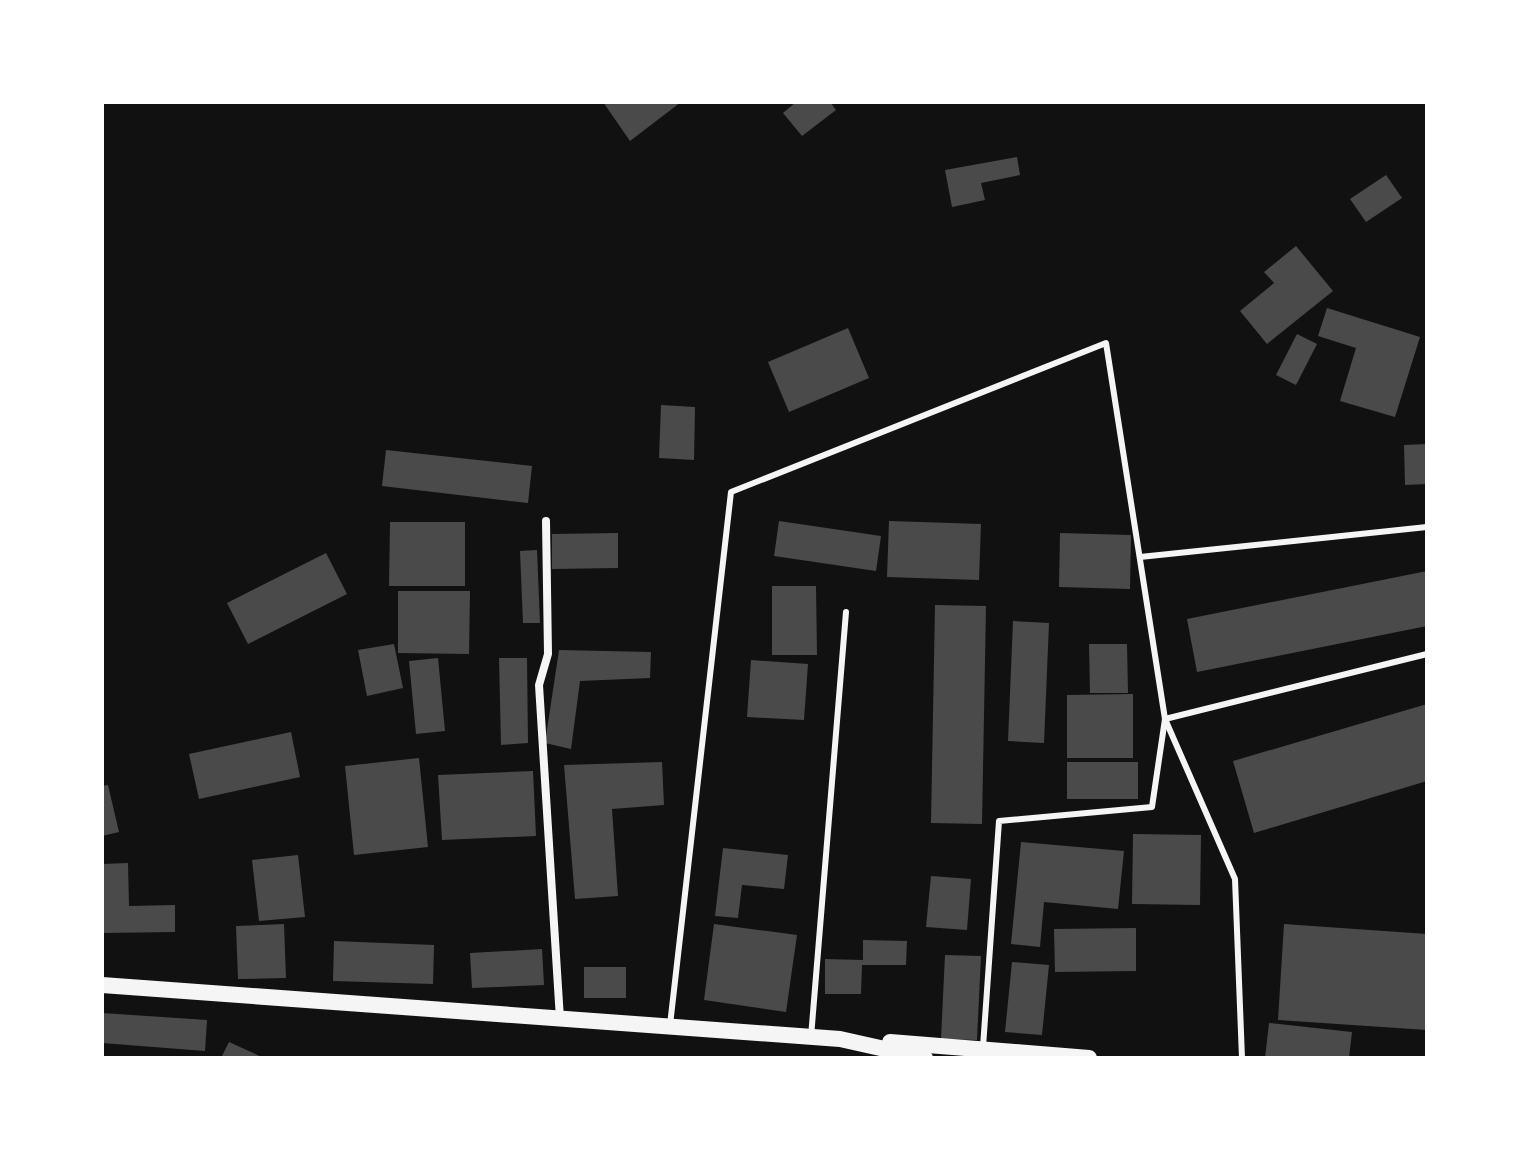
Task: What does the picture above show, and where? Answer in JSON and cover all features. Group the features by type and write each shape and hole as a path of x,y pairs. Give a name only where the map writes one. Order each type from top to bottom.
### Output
{"main road":[{"path":"102,985 669,1028 983,1047 1089,1058"},
{"path":"840,1039 925,1058"}],"street":[{"path":"546,521 548,654 539,685 560,1020"}],"lane":[{"path":"669,1028 731,492 1106,343 1165,719 1235,879 1242,1058"},
{"path":"1140,557 1427,527"},
{"path":"811,1037 846,612"},
{"path":"1165,719 1427,654"},
{"path":"983,1047 999,821 1152,807 1165,719"}],"building":[{"path":"603,102 681,102 630,141"},
{"path":"796,102 830,102 836,110 802,136 783,113"},
{"path":"1017,157 1020,175 981,183 985,200 952,207 945,170"},
{"path":"1386,175 1402,198 1366,222 1350,199"},
{"path":"1296,246 1333,291 1267,344 1240,311 1274,283 1264,272"},
{"path":"1327,308 1420,337 1395,417 1340,401 1356,348 1318,336"},
{"path":"848,328 869,378 789,412 768,362"},
{"path":"1297,334 1317,344 1296,385 1276,375"},
{"path":"661,405 695,407 694,460 659,458"},
{"path":"1427,444 1427,484 1405,485 1404,445"},
{"path":"386,450 532,466 528,503 382,486"},
{"path":"779,521 881,536 876,571 774,556"},
{"path":"889,521 981,524 979,580 887,577"},
{"path":"390,522 465,522 465,586 389,586"},
{"path":"618,533 618,568 552,569 552,534"},
{"path":"1060,533 1131,535 1130,589 1059,587"},
{"path":"537,550 540,623 523,623 520,551"},
{"path":"326,553 347,594 248,644 227,603"},
{"path":"1427,571 1427,626 1197,672 1187,619"},
{"path":"772,586 816,586 817,655 772,655"},
{"path":"398,591 470,591 469,654 398,653"},
{"path":"935,605 986,606 982,824 931,823"},
{"path":"1013,621 1049,623 1044,743 1008,741"},
{"path":"394,644 403,688 367,696 358,650"},
{"path":"1089,644 1127,644 1128,693 1090,693"},
{"path":"559,650 651,652 650,678 580,681 571,749 545,743"},
{"path":"438,658 445,731 416,734 409,661"},
{"path":"499,658 527,658 528,743 501,745"},
{"path":"751,660 808,664 804,720 747,717"},
{"path":"1133,694 1133,758 1067,758 1067,695"},
{"path":"1427,704 1427,781 1254,833 1233,761"},
{"path":"291,732 300,777 199,799 189,754"},
{"path":"419,758 428,847 354,855 345,766"},
{"path":"662,762 664,805 612,809 618,896 575,899 564,765"},
{"path":"1067,762 1138,762 1138,799 1067,799"},
{"path":"533,771 536,836 442,840 438,775"},
{"path":"108,785 119,832 102,836 102,786"},
{"path":"1133,834 1201,835 1200,905 1132,904"},
{"path":"1021,842 1124,851 1118,909 1044,902 1040,947 1011,944"},
{"path":"723,848 788,855 784,889 742,885 738,918 715,916"},
{"path":"298,855 305,917 259,921 252,860"},
{"path":"128,863 129,906 175,905 175,932 102,933 102,864"},
{"path":"931,876 971,879 967,930 926,927"},
{"path":"284,924 286,978 238,979 236,926"},
{"path":"714,924 797,935 786,1012 704,1000"},
{"path":"1284,924 1427,934 1427,1030 1278,1020"},
{"path":"1136,928 1136,971 1055,972 1054,929"},
{"path":"863,940 907,941 906,965 862,965 861,994 825,994 825,959 863,960"},
{"path":"334,941 434,945 433,984 333,981"},
{"path":"542,949 544,985 472,988 470,953"},
{"path":"945,955 981,956 977,1040 941,1039"},
{"path":"1012,962 1049,965 1042,1035 1005,1032"},
{"path":"584,967 626,967 626,998 584,998"},
{"path":"102,1013 207,1020 205,1051 102,1043"},
{"path":"1269,1023 1352,1032 1349,1058 1265,1058"},
{"path":"229,1042 264,1058 221,1058"}]}
